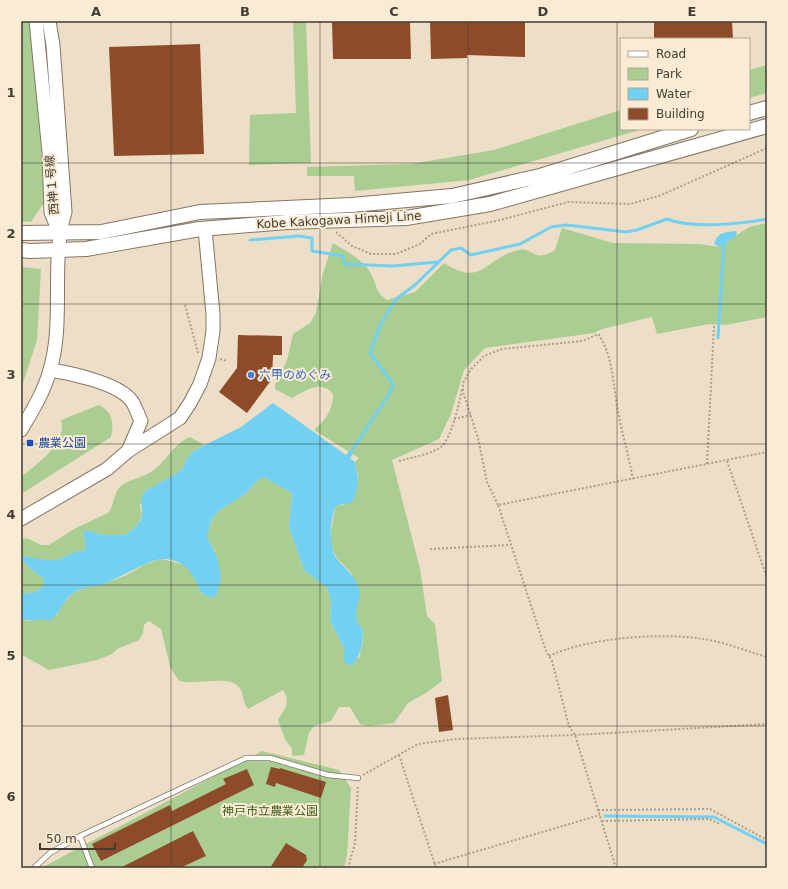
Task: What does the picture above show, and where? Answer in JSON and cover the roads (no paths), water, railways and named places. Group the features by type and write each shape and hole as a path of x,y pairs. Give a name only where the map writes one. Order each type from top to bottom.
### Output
{"main road":[{"path":"750,113 767,108"},
{"name":"Kobe Kakogawa Himeji Line","path":"21,250 58,251 86,249 205,229 287,222 406,218 490,204 767,126"},
{"name":"Kobe Kakogawa Himeji Line","path":"21,233 101,232 200,212 351,205 452,196 540,176 688,130"}],"street":[{"name":"西神１号線","path":"36,21 49,152 51,212 59,232"},
{"name":"西神１号線","path":"49,21 53,45 65,212 59,232"},
{"path":"21,519 107,469 128,451 180,418 200,384 209,358 213,314 205,229"},
{"path":"21,430 38,401 50,370 55,339 59,232"},
{"path":"50,370 72,373 111,387 130,399 141,421 160,430"},
{"path":"128,451 141,421"}],"lane":[{"path":"34,868 50,853 80,836 246,758 270,758 328,775 358,778"},
{"path":"80,836 92,868"}],"water":[{"path":"735,231 737,233 736,236 719,247 714,244 719,235"},
{"path":"273,403 346,455 349,451 353,454 350,458 355,462 356,467 358,483 356,493 351,503 338,505 335,508 331,534 334,554 353,576 359,589 356,619 363,630 363,640 358,658 352,665 348,665 344,660 344,648 330,621 330,595 325,586 304,570 289,527 292,493 264,477 256,482 238,499 220,510 212,520 207,538 215,552 219,566 220,581 216,596 210,598 200,592 192,574 182,565 176,561 162,559 148,563 107,582 75,592 69,597 51,620 21,619 21,593 34,592 44,585 43,578 33,571 21,559 22,556 45,560 55,560 83,551 86,547 83,532 87,530 102,535 126,535 138,524 141,519 141,501 145,491 179,472 184,466 187,458 195,450 241,427"}],"waterway":[{"path":"349,455 392,389 393,384 370,353 381,323 396,299 415,285 451,250 461,248 471,255 520,244 551,227 567,225 626,232 637,230 667,219 677,222 703,225 744,223 767,219"},
{"path":"250,240 299,236 312,238 312,251 343,256 345,264 393,266 437,262"},
{"path":"718,338 724,241"},
{"path":"605,816 714,817 767,844"}],"place":[{"name":"六甲のめぐみ","path":"251,375"},
{"name":"農業公園","path":"30,443"}],"park label":[{"name":"神戸市立農業公園","path":"270,811"}]}
